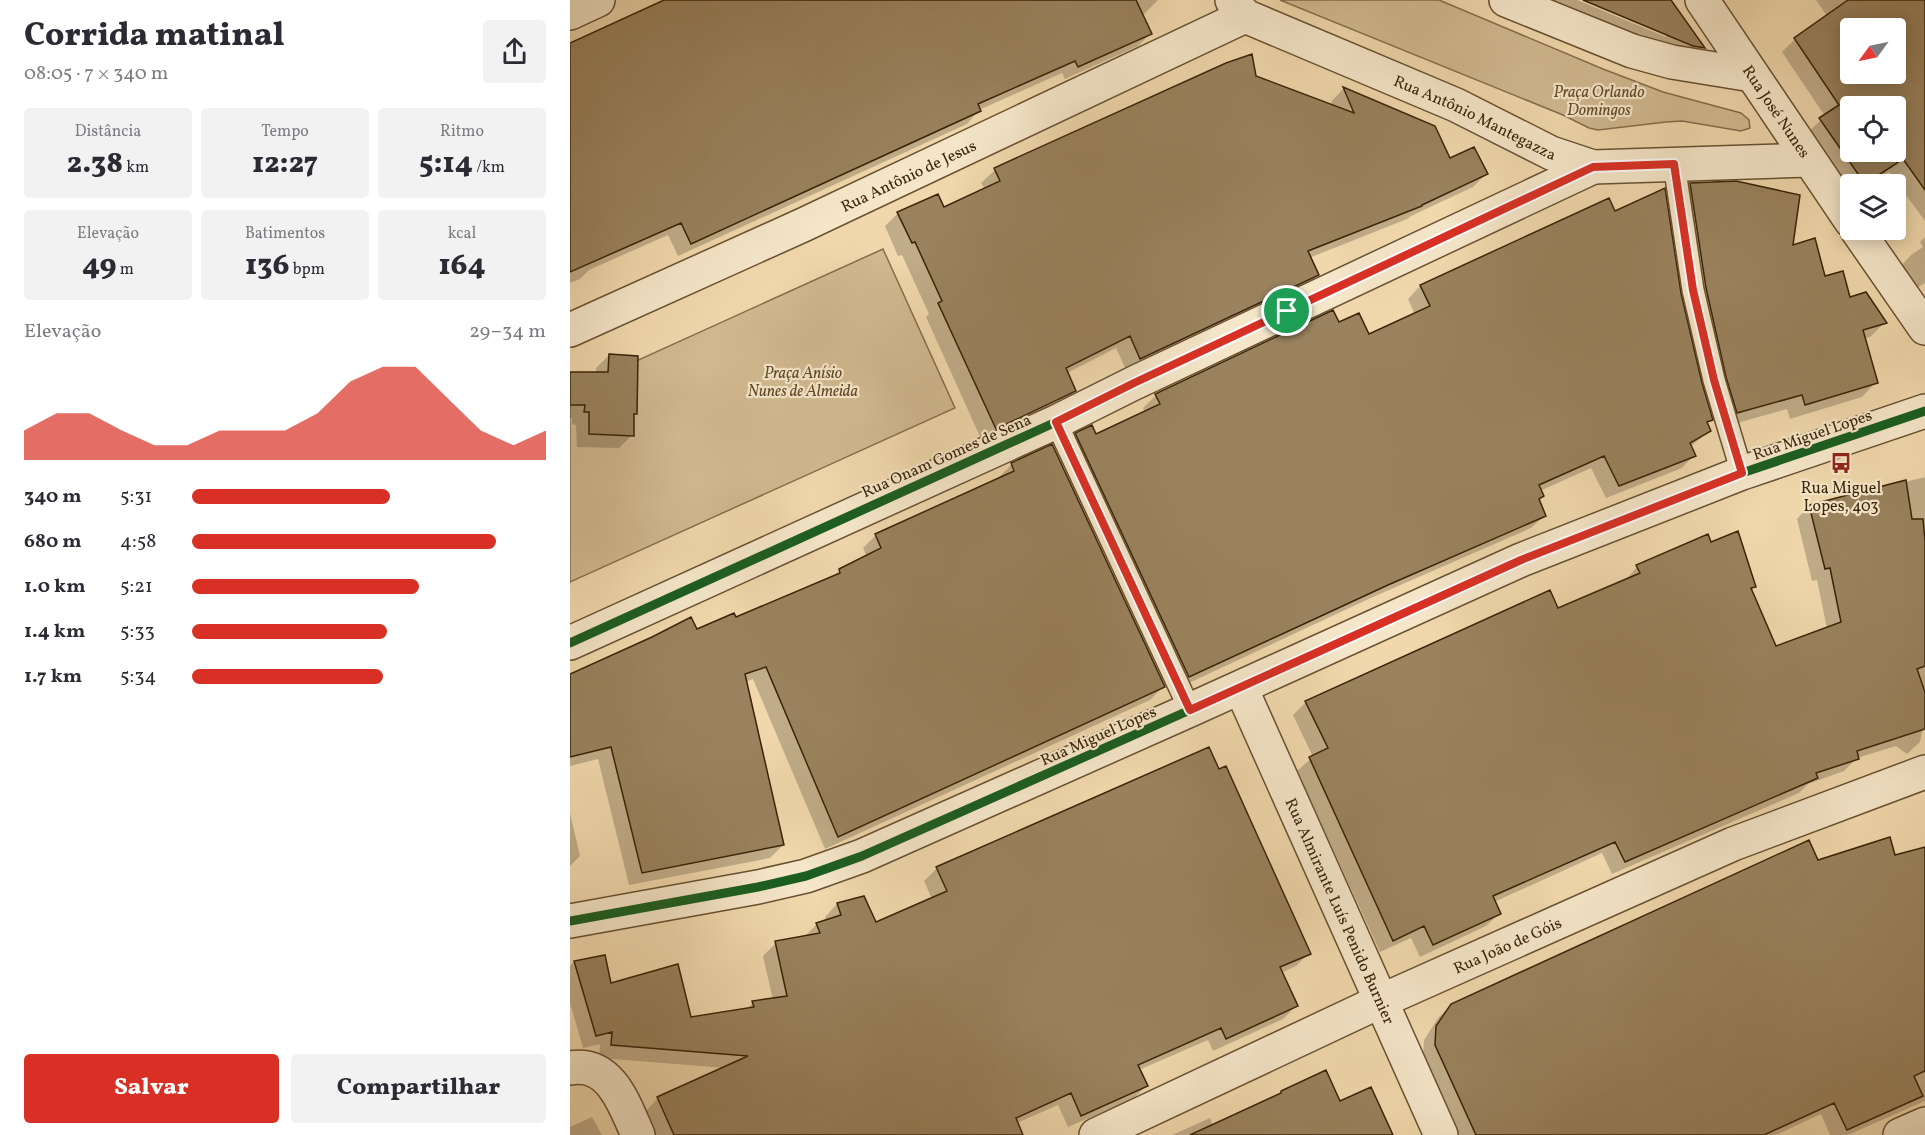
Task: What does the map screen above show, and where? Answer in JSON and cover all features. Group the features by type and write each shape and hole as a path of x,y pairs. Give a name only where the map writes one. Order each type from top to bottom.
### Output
{"street":[{"path":"570,13 598,0"},
{"path":"1506,0 1632,51 1672,62 1752,75"},
{"name":"Rua José Nunes","path":"1702,0 1840,205"},
{"name":"Rua Antônio Mantegazza","path":"1238,8 1456,105 1551,153 1593,167 1808,159"},
{"name":"Rua Antônio de Jesus","path":"570,330 824,215 1238,8"},
{"name":"Rua Onam Gomes de Sena","path":"570,643 1056,422 1593,167"},
{"path":"1864,240 1925,328"},
{"name":"Rua Miguel Lopes","path":"570,921 751,889 806,876 862,856 1521,560 1742,473 1925,411"},
{"name":"Rua Almirante Luís Penido Burnier","path":"1241,687 1441,1135"},
{"name":"Rua João de Góis","path":"1096,1135 1381,1000 1733,844 1925,772"},
{"path":"570,1068 582,1066 605,1076 622,1098 638,1135"},
{"path":"1900,1135 1925,1124"}],"lane":[{"path":"1674,164 1693,290 1714,380 1742,473"},
{"path":"1056,422 1190,710"}],"green space":[{"name":"Praça Orlando Domingos","path":"1280,0 1439,0 1663,92 1741,113 1749,120 1750,128 1741,131 1682,121 1598,130 1589,128 1563,115"},
{"name":"Praça Anísio Nunes de Almeida","path":"883,249 955,408 570,582 570,391"}],"building":[{"path":"664,0 1136,0 1152,34 1078,67 1075,61 978,104 981,111 691,244 681,223 570,272 570,43"},
{"path":"1583,0 1671,0 1705,48 1693,46"},
{"path":"1848,0 1925,0 1925,190 1905,162 1906,96 1840,96 1840,148 1819,118 1839,105 1794,38"},
{"path":"1252,54 1256,76 1354,113 1343,87 1435,126 1450,158 1474,147 1488,174 1422,206 1308,251 1319,275 1140,359 1130,336 1066,368 1076,391 996,429 938,303 942,301 915,242 912,243 897,212 938,194 944,207 1000,181 994,168 1226,63"},
{"path":"1850,162 1898,162 1880,174 1858,174"},
{"path":"1736,181 1800,195 1793,245 1815,238 1825,276 1843,271 1850,297 1866,292 1887,323 1863,330 1878,383 1805,405 1802,395 1737,413 1726,377 1706,288 1690,183"},
{"path":"1665,188 1681,293 1713,420 1707,422 1711,431 1690,443 1696,456 1619,486 1604,456 1539,485 1544,496 1539,499 1546,516 1388,585 1189,677 1075,433 1092,425 1096,434 1160,404 1155,394 1333,310 1339,322 1359,313 1369,334 1430,306 1420,285 1609,198 1615,211"},
{"path":"609,354 638,356 637,414 634,414 634,436 589,434 589,412 584,412 585,405 570,405 570,372 608,372"},
{"path":"1052,444 1165,687 838,837 766,667 745,674 784,845 642,873 611,747 570,757 570,674 691,617 697,629 734,613 736,617 840,573 839,569 881,548 875,534 1014,471 1011,463"},
{"path":"1906,480 1912,519 1923,519 1925,541 1925,666 1917,669 1925,692 1925,729 1857,751 1859,759 1816,773 1818,778 1625,862 1615,842 1493,896 1501,914 1433,945 1424,926 1393,941 1309,757 1328,748 1305,701 1550,590 1558,608 1640,573 1636,565 1708,534 1711,542 1738,531 1756,587 1751,588 1776,646 1841,622 1830,568 1825,569 1809,505"},
{"path":"1209,747 1219,769 1226,766 1311,954 1280,967 1298,1006 1226,1039 1221,1028 1138,1065 1148,1086 1081,1116 1071,1093 1016,1118 1023,1135 674,1135 657,1097 748,1056 611,1045 612,1032 596,1036 574,961 605,955 611,983 678,964 691,1017 754,1007 752,1001 787,996 775,941 820,933 816,923 841,915 837,903 864,896 876,922 947,891 936,867"},
{"path":"1890,837 1895,855 1925,847 1925,1071 1914,1076 1923,1096 1847,1130 1834,1103 1764,1135 1476,1135 1435,1045 1436,1026 1451,1004 1809,840 1818,860"},
{"path":"1326,1070 1340,1101 1371,1087 1393,1135 1190,1135 1281,1093"}],"cycle path":[{"path":"570,643 1056,422 1593,167"},
{"path":"570,921 758,887 806,876 862,856 1521,560 1742,473 1925,411"}],"place":[{"name":"Rua Miguel Lopes, 403","path":"1841,463"}],"route":[{"path":"1674,164 1693,290 1714,380 1742,473 1521,560 1190,710 1056,422 1287,311 1593,167 1674,164"}]}
